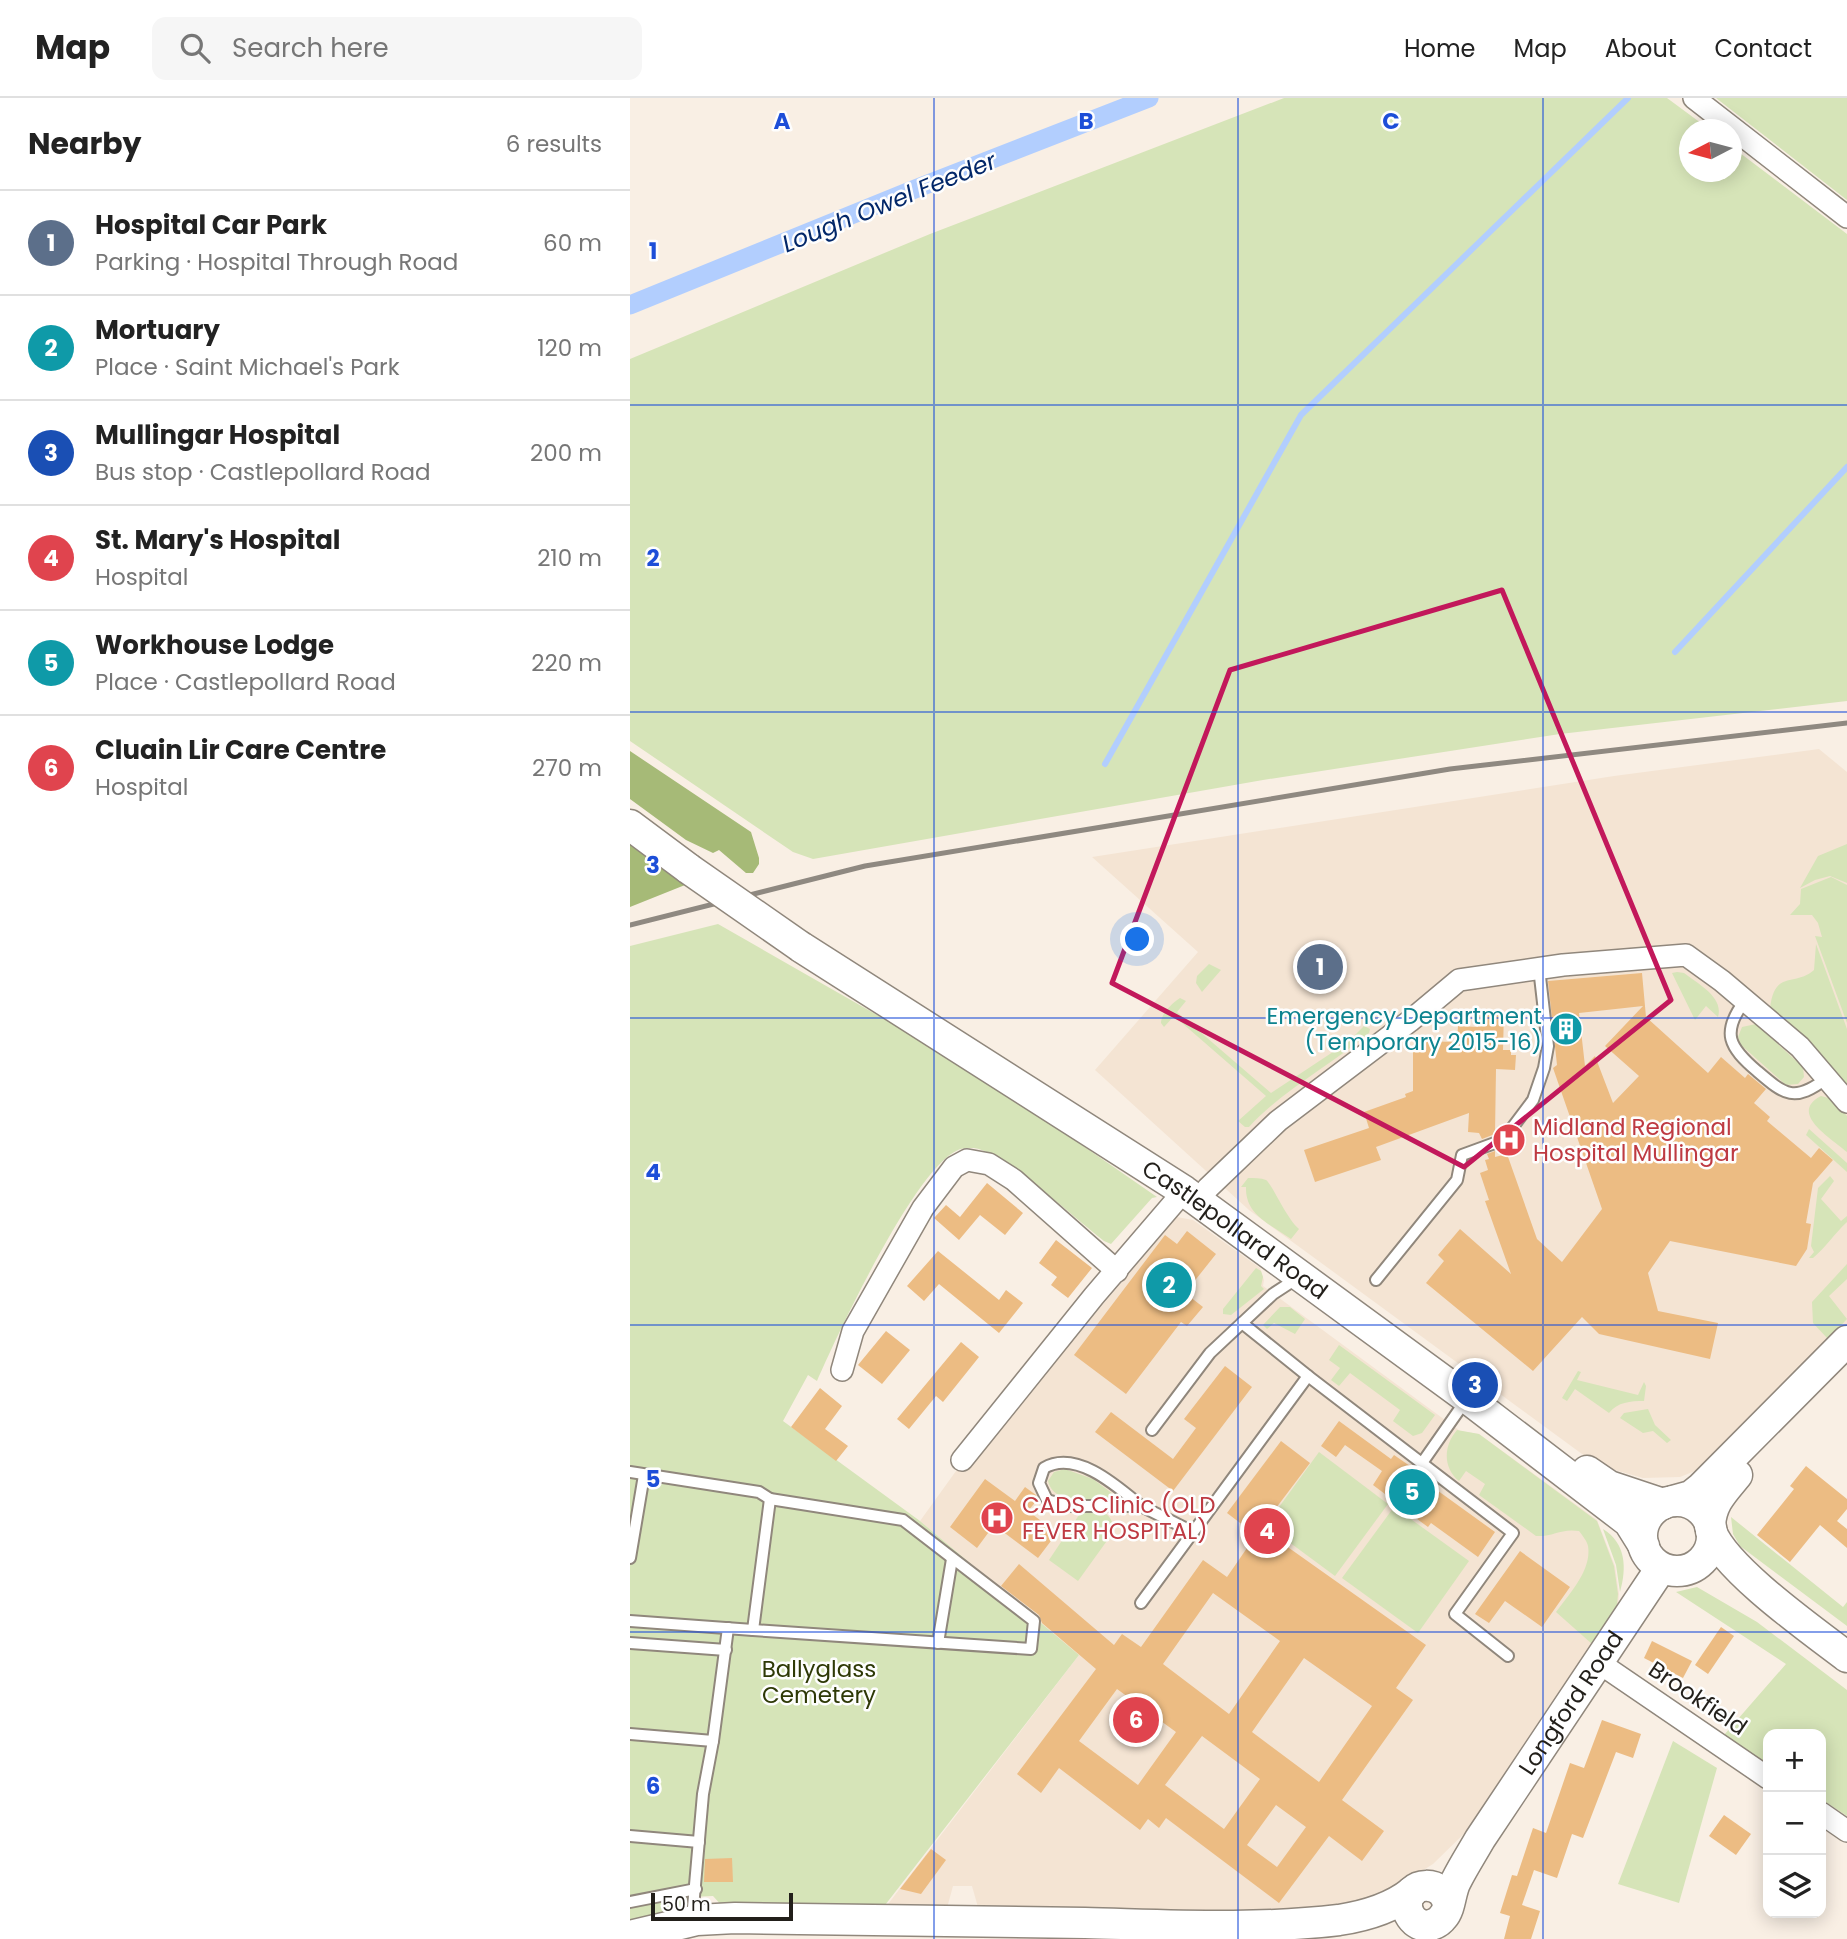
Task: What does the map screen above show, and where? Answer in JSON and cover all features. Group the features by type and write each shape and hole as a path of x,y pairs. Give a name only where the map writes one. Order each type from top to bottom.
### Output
{"main road":[{"name":"Castlepollard Road","path":"630,825 801,947 1196,1195 1470,1394 1629,1522 1652,1557"},
{"path":"1847,1341 1702,1488 1691,1496 1654,1508 1642,1529 1652,1557 1672,1571 1694,1567 1708,1552 1711,1512 1715,1502 1756,1452 1847,1358"},
{"path":"1470,1394 1609,1486 1668,1503 1686,1502 1694,1506 1702,1512 1723,1550 1777,1602 1847,1657"},
{"name":"Longford Road","path":"630,1936 691,1922 735,1918 1241,1925 1342,1919 1384,1909 1401,1901 1429,1915 1451,1871 1480,1839 1598,1662 1652,1557"},
{"path":"1694,1567 1777,1602"}],"street":[{"path":"1694,98 1847,217"},
{"path":"962,1460 1117,1271 1278,1121 1460,980 1539,968 1686,955 1722,981 1800,1047 1847,1102"},
{"path":"842,1370 853,1331 923,1208 954,1167 967,1160 989,1164 1014,1180 1117,1271"},
{"name":"Brookfield","path":"1598,1662 1763,1775"},
{"path":"1826,1816 1847,1831"}],"lane":[{"path":"1376,1280 1457,1180 1462,1155 1503,1140 1533,1100 1548,1046 1539,968"},
{"path":"1744,1002 1732,1019 1730,1041 1749,1064 1778,1090 1790,1093 1803,1092 1827,1078"},
{"path":"1152,1430 1210,1353 1273,1294 1304,1273"},
{"path":"1242,1323 1513,1533 1455,1614 1508,1656"},
{"path":"1141,1603 1308,1376"},
{"path":"1422,1463 1470,1394"},
{"path":"1141,1506 1068,1506 1047,1500 1039,1483 1044,1468 1055,1461 1074,1464 1090,1470 1122,1490 1141,1506 1193,1532"},
{"path":"630,1472 758,1492 770,1499 903,1520 1034,1622 1031,1649 630,1621"},
{"path":"630,1558 644,1475"},
{"path":"753,1630 770,1499"},
{"path":"938,1643 952,1559"},
{"path":"691,1922 703,1794 728,1628"},
{"path":"630,1643 726,1650"},
{"path":"630,1734 713,1741"},
{"path":"630,1836 699,1842"},
{"path":"630,1902 696,1889"}],"highlighted area":[{"path":"1502,590 1671,1000 1464,1167 1112,983 1230,670"}],"shaded area":[{"name":"Midland Regional Hospital Mullingar","path":"1819,749 1847,772 1847,1324 1716,1454 1695,1471 1680,1477 1643,1478 1597,1465 1249,1210 1095,1070 1198,952 1092,857 1614,776"},
{"path":"1177,1217 1193,1220 1260,1268 1263,1286 1460,1431 1479,1434 1597,1520 1615,1566 1618,1607 1477,1821 1433,1864 1401,1884 1367,1898 1324,1909 1282,1912 978,1907 972,1886 953,1886 947,1908 885,1908 1079,1655 920,1521 956,1471 963,1470"}],"green space":[{"path":"1284,98 1667,98 1695,119 1679,119 1679,182 1742,182 1742,155 1847,234 1847,701 1560,734 1263,780 813,859 793,852 630,741 630,359 930,234"},
{"path":"1716,98 1847,98 1847,200"},
{"path":"630,751 751,832 759,858 759,864 753,873 746,873 719,850 713,853 686,840 630,799"},
{"path":"630,841 685,885 630,907"},
{"path":"1847,844 1847,883 1830,876 1800,888 1818,856"},
{"path":"1831,877 1847,885 1847,1023 1815,936 1822,937 1818,923 1812,915 1790,915 1800,904 1801,889"},
{"name":"Ballyglass Cemetery","path":"718,924 975,1071 1157,1197 1152,1198 1111,1244 1002,1161 974,1148 958,1150 940,1163 900,1219 859,1292 817,1381 808,1375 783,1421 920,1521 1079,1655 882,1909 723,1907 713,1896 690,1897 680,1913 630,1921 630,946"},
{"path":"1816,944 1847,1029 1847,1091 1770,1009 1776,988 1814,970"},
{"path":"1209,964 1221,970 1202,992 1196,983 1197,976"},
{"path":"1672,973 1684,973 1714,997 1719,1010 1718,1017 1706,1006 1695,1020"},
{"path":"1180,998 1186,1001 1177,1012 1271,1093 1348,1042 1364,1026 1370,1029 1369,1033 1354,1045 1292,1089 1249,1127 1245,1127 1238,1121 1266,1096 1174,1016 1164,1027 1161,1023 1163,1016"},
{"path":"1756,1024 1803,1067 1804,1077 1798,1084 1786,1085 1741,1045 1738,1037 1742,1027"},
{"path":"1821,1096 1832,1099 1847,1116 1847,1152 1823,1133 1811,1117 1809,1110 1812,1103"},
{"path":"1809,1129 1847,1163 1847,1172 1806,1135"},
{"path":"1830,1176 1834,1181 1821,1199 1841,1221 1847,1216 1847,1222 1818,1254 1809,1258 1814,1252 1811,1246 1818,1188"},
{"path":"1248,1178 1262,1179 1269,1183 1299,1229 1291,1239 1254,1212 1246,1187 1241,1187"},
{"path":"1847,1264 1847,1279 1829,1296 1847,1319 1828,1339 1813,1323 1812,1302"},
{"path":"1256,1268 1261,1271 1261,1286 1264,1289 1231,1315 1223,1314 1223,1309"},
{"path":"1280,1307 1290,1307 1305,1319 1295,1334 1274,1323 1267,1329 1263,1325"},
{"path":"1339,1345 1435,1415 1422,1433 1413,1436 1393,1421 1400,1410 1350,1373 1339,1386 1331,1380 1340,1368 1329,1360"},
{"path":"1578,1371 1581,1372 1577,1380 1638,1395 1644,1382 1644,1401 1616,1406 1609,1413 1575,1389 1567,1401 1562,1398"},
{"path":"1648,1409 1655,1425 1671,1440 1667,1443 1653,1431 1643,1433 1620,1418 1624,1413"},
{"path":"1457,1430 1479,1434 1597,1521 1614,1566 1618,1594 1617,1605 1592,1644 1556,1612 1573,1590 1587,1564 1586,1540 1579,1531 1573,1530 1536,1536 1479,1495 1485,1484 1466,1471 1459,1481 1447,1463 1449,1442"},
{"path":"1319,1452 1388,1504 1335,1576 1266,1525"},
{"path":"1065,1469 1093,1479 1117,1497 1078,1500 1059,1495 1052,1490 1048,1481 1054,1472"},
{"path":"1394,1507 1469,1561 1418,1633 1342,1578"},
{"path":"1099,1510 1110,1518 1114,1531 1078,1581 1049,1560 1079,1515"},
{"path":"1731,1517 1843,1607 1847,1602 1847,1626 1740,1546 1733,1534"},
{"path":"1603,1529 1616,1541 1623,1557 1624,1574 1620,1592 1616,1565"},
{"path":"1697,1587 1757,1622 1847,1690 1847,1816 1826,1802 1826,1729 1763,1729 1763,1761 1724,1735 1786,1664 1676,1592"},
{"path":"1673,1741 1717,1768 1679,1903 1618,1884"}],"building":[{"path":"1642,973 1646,1017 1708,1073 1721,1057 1745,1078 1748,1074 1766,1089 1754,1103 1770,1117 1767,1121 1811,1158 1819,1148 1833,1160 1813,1183 1806,1223 1811,1224 1807,1249 1796,1266 1670,1241 1648,1273 1658,1311 1718,1323 1710,1359 1599,1334 1582,1317 1533,1371 1426,1283 1444,1261 1438,1255 1460,1229 1511,1274 1485,1201 1489,1200 1480,1173 1488,1170 1485,1160 1489,1159 1487,1154 1495,1151 1495,1157 1507,1154 1537,1239 1562,1262 1602,1209 1553,1068 1557,1065 1548,981","holes":["1643,1006 1605,1046 1639,1076 1613,1103 1595,1056 1585,1066 1579,1013"]},
{"path":"1478,1012 1504,1012 1503,1050 1511,1050 1511,1055 1516,1055 1515,1070 1496,1069 1495,1134 1482,1139 1479,1133 1468,1132 1469,1113 1376,1147 1381,1160 1315,1182 1304,1150 1369,1128 1364,1112 1406,1097 1405,1094 1413,1091 1413,1041 1457,1042 1458,1026 1478,1027"},
{"path":"987,1183 1023,1213 1005,1235 980,1215 959,1240 934,1218 946,1205 960,1217"},
{"path":"1187,1231 1216,1254 1185,1293 1203,1307 1187,1326 1181,1322 1126,1394 1074,1355 1165,1235 1177,1244"},
{"path":"1056,1240 1092,1268 1068,1298 1051,1285 1057,1277 1039,1263"},
{"path":"938,1251 999,1300 1006,1290 1023,1303 999,1333 939,1284 924,1301 907,1286"},
{"path":"886,1331 910,1350 882,1384 858,1365"},
{"path":"961,1342 979,1357 943,1402 936,1396 909,1429 897,1419"},
{"path":"1225,1366 1252,1387 1173,1491 1095,1432 1111,1412 1173,1459 1196,1428 1184,1419"},
{"path":"820,1388 842,1406 825,1429 848,1446 836,1461 791,1427"},
{"path":"1339,1421 1391,1459 1394,1455 1410,1466 1389,1497 1373,1485 1382,1471 1345,1445 1336,1457 1321,1446"},
{"path":"1281,1441 1310,1463 1261,1528 1426,1645 1396,1688 1413,1700 1342,1800 1384,1831 1362,1861 1329,1836 1279,1903 1166,1818 1159,1828 1148,1819 1140,1830 1059,1768 1041,1793 1017,1774 1096,1669 1042,1623 1039,1615 1001,1586 1019,1564 1114,1645 1122,1634 1141,1647 1203,1560 1227,1577 1256,1535 1227,1513","holes":["1213,1593 1280,1641 1229,1714 1163,1664","1304,1658 1372,1706 1319,1782 1252,1732","1117,1689 1176,1732 1138,1785 1079,1741","1202,1736 1260,1779 1224,1829 1165,1785","1276,1805 1306,1827 1277,1867 1247,1845"]},
{"path":"1806,1466 1847,1499 1847,1509 1837,1521 1847,1529 1847,1548 1820,1525 1790,1562 1757,1535 1794,1489 1790,1486"},
{"name":"CADS Clinic (OLD FEVER HOSPITAL)","path":"985,1479 1015,1501 1025,1487 1036,1495 1038,1499 1028,1511 1057,1533 1038,1558 994,1525 977,1548 950,1527"},
{"path":"1434,1488 1495,1532 1478,1557 1431,1523 1428,1527 1413,1516"},
{"path":"1520,1551 1570,1587 1542,1627 1505,1601 1489,1623 1475,1614"},
{"path":"1721,1627 1734,1636 1708,1674 1695,1665"},
{"path":"1652,1641 1692,1661 1683,1678 1644,1658"},
{"path":"1602,1720 1641,1734 1633,1758 1616,1752 1583,1838 1572,1834 1557,1878 1534,1870 1522,1905 1540,1911 1531,1939 1504,1939 1510,1916 1500,1913 1512,1875 1517,1876 1533,1828 1546,1833 1570,1763 1584,1768"},
{"path":"1724,1815 1751,1834 1736,1855 1709,1836"},
{"path":"931,1849 946,1860 921,1894 900,1889"},
{"path":"732,1858 733,1882 704,1882 705,1859"}],"waterway":[{"name":"Lough Owel Feeder","path":"630,305 915,189 1149,98"},
{"path":"1105,764 1301,415 1628,98"},
{"path":"1675,652 1847,467"}],"railway":[{"path":"630,925 865,866 1450,769 1847,723"}],"place":[{"name":"Hospital Car Park","path":"1320,967"},
{"name":"Emergency Department (Temporary 2015-16)","path":"1566,1029"},
{"name":"Midland Regional Hospital Mullingar","path":"1509,1140"},
{"name":"Mortuary","path":"1169,1285"},
{"name":"Mullingar Hospital","path":"1475,1385"},
{"name":"Workhouse Lodge","path":"1412,1492"},
{"name":"CADS Clinic (OLD FEVER HOSPITAL)","path":"997,1518"},
{"name":"St. Mary's Hospital","path":"1267,1531"},
{"name":"Cluain Lir Care Centre","path":"1136,1720"}]}
